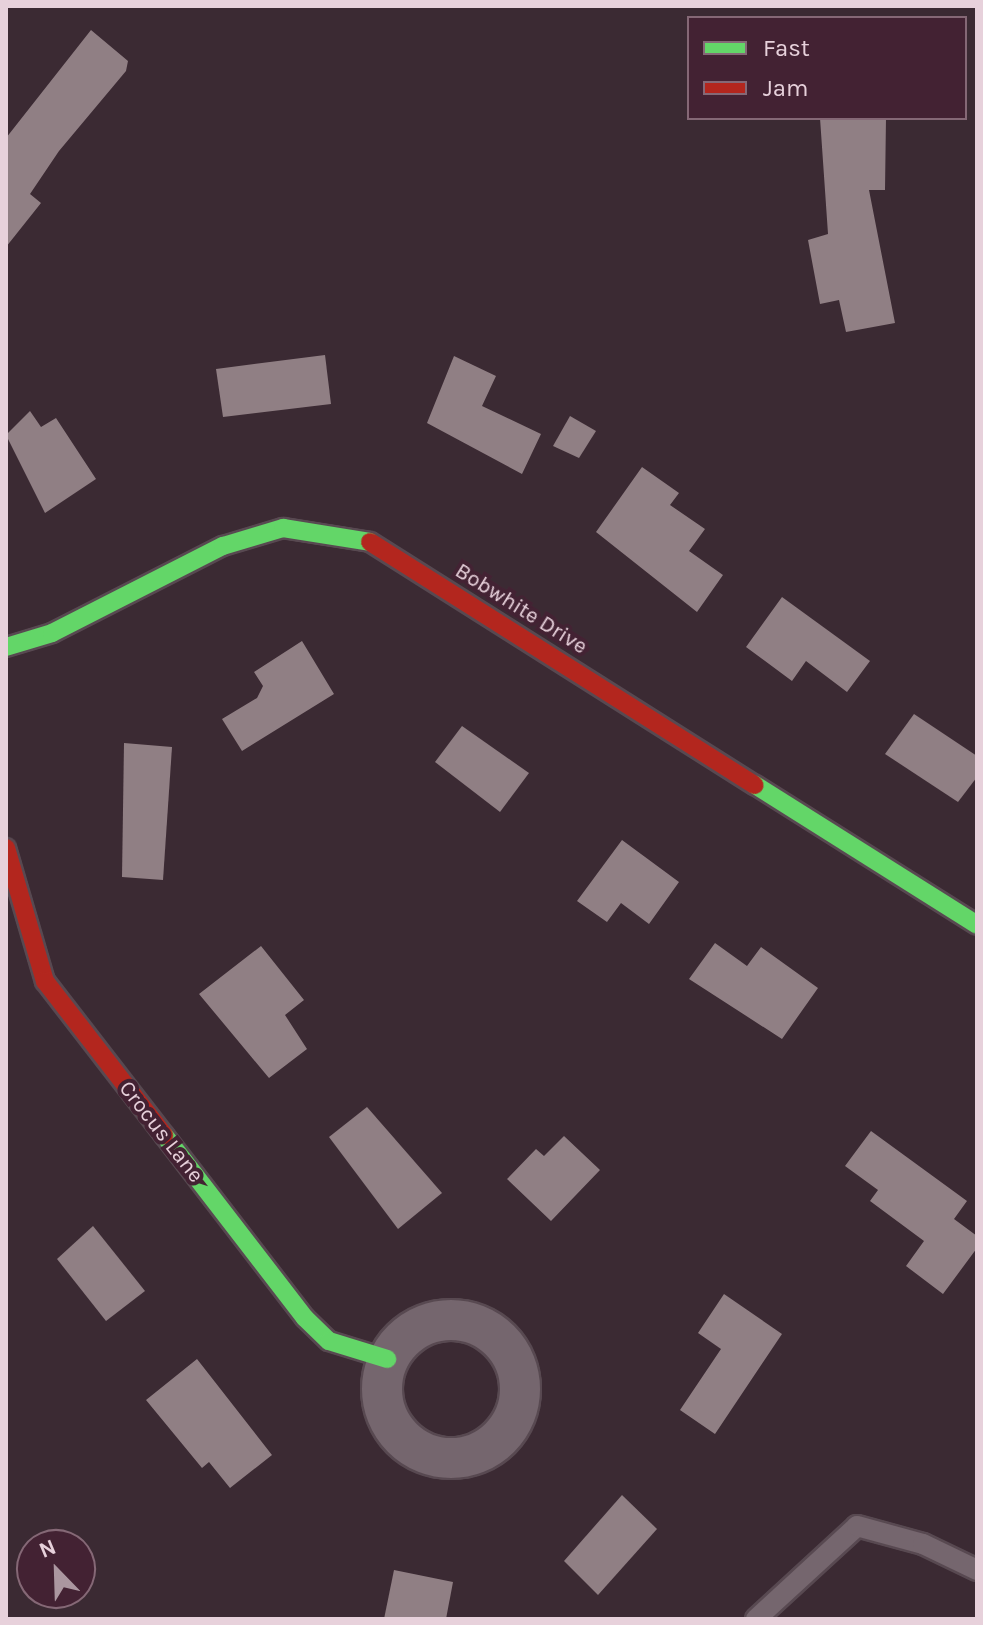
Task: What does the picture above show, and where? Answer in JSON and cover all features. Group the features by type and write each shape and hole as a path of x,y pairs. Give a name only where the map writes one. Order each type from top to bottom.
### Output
{"street":[{"name":"Bobwhite Drive","path":"6,647 52,633 223,546 283,528 358,535 977,925"},
{"name":"Crocus Lane","path":"6,848 45,981 305,1318 329,1341 387,1359"}],"lane":[{"path":"756,1619 857,1526 923,1544 977,1570"}],"building":[{"path":"91,30 128,61 126,71 59,151 30,194 41,203 6,247 6,138"},
{"path":"820,120 886,120 885,190 869,190 895,323 846,332 839,300 820,304 808,240 828,234"},
{"path":"325,355 331,404 223,417 216,369"},
{"path":"454,356 496,376 482,406 541,434 522,474 427,423"},
{"path":"30,411 41,427 56,418 96,479 45,513 6,435"},
{"path":"570,416 596,431 579,458 553,446"},
{"path":"642,467 679,493 670,505 705,529 689,551 723,575 697,612 596,532"},
{"path":"782,597 870,661 847,692 806,661 792,681 746,647"},
{"path":"302,641 334,694 242,751 222,719 257,698 263,686 254,672"},
{"path":"914,714 977,756 977,777 958,802 885,754"},
{"path":"462,726 529,773 500,812 435,762"},
{"path":"124,743 172,747 163,880 122,877"},
{"path":"622,840 679,882 649,924 621,903 607,922 577,901"},
{"path":"715,943 747,966 761,947 818,988 782,1039 689,979"},
{"path":"261,946 304,1000 285,1015 307,1049 269,1078 199,994"},
{"path":"367,1107 442,1193 398,1229 329,1137"},
{"path":"871,1131 967,1201 954,1219 977,1236 977,1248 943,1294 906,1266 924,1241 870,1201 878,1190 845,1166"},
{"path":"564,1136 600,1170 551,1221 507,1179 536,1149 544,1156"},
{"path":"93,1226 145,1291 106,1321 57,1259"},
{"path":"724,1294 782,1334 715,1434 680,1410 721,1349 698,1333"},
{"path":"197,1359 272,1455 230,1488 209,1462 202,1468 146,1400"},
{"path":"622,1495 657,1529 598,1595 564,1561"},
{"path":"394,1570 453,1582 446,1619 384,1619"}],"traffic: fast":[{"path":"6,647 52,633 223,546 283,528 370,542"},
{"path":"755,785 977,925"},
{"path":"164,1135 305,1318 329,1341 387,1359"}],"traffic: jam":[{"path":"370,542 755,785"},
{"path":"6,848 45,981 164,1135"}]}
